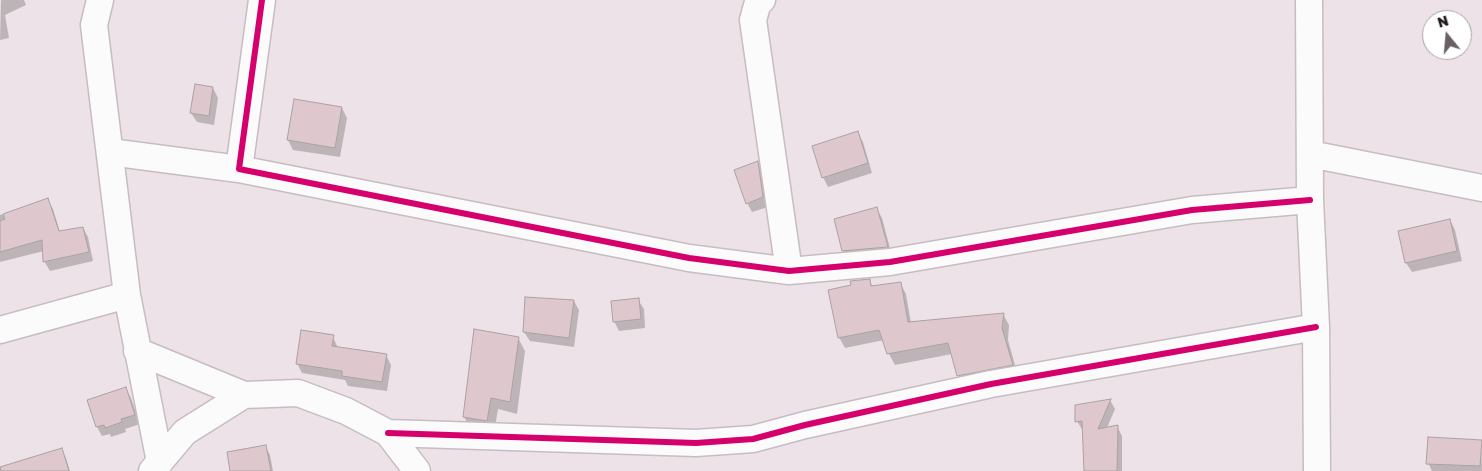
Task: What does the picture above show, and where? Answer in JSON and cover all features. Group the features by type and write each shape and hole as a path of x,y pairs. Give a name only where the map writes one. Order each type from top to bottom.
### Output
{"street":[{"path":"100,0 94,24 127,295 138,351 156,467"},
{"path":"239,169 262,0"},
{"path":"762,0 758,2 753,20 789,271"},
{"path":"1309,0 1310,200 1316,327 1317,471"},
{"path":"110,152 239,169 689,258 789,271 890,262 1192,210 1310,200"},
{"path":"1310,154 1482,188"},
{"path":"0,330 127,295"},
{"path":"388,433 696,443 753,439 805,425 991,384 1316,327"},
{"path":"138,351 244,395 298,393 346,411 388,433 417,471"},
{"path":"156,467 185,432 244,395"}],"building":[{"path":"195,84 213,87 209,116 190,113"},
{"path":"294,99 342,107 335,148 287,140"},
{"path":"858,131 868,163 822,178 812,146"},
{"path":"758,161 763,197 746,204 734,170"},
{"path":"48,198 59,231 83,227 89,252 43,262 42,240 0,252 0,221 5,219 3,214"},
{"path":"877,207 888,247 842,251 834,219"},
{"path":"1450,219 1457,251 1405,263 1398,231"},
{"path":"870,279 871,286 901,282 908,322 1004,313 1002,328 1013,365 957,376 948,343 887,354 879,330 838,338 828,290 851,285 850,281"},
{"path":"525,297 574,300 569,338 523,332"},
{"path":"639,298 641,319 613,322 611,301"},
{"path":"474,329 519,337 510,402 491,398 487,421 463,417"},
{"path":"301,330 334,335 332,346 387,354 382,382 342,376 342,371 296,364"},
{"path":"126,387 135,415 121,419 122,422 105,428 104,425 96,427 87,400"},
{"path":"1111,399 1098,429 1118,425 1117,471 1084,471 1082,421 1075,422 1075,405"},
{"path":"1428,437 1482,440 1480,466 1426,464"},
{"path":"266,445 271,471 230,471 227,452"},
{"path":"62,448 69,471 1,471 0,467"}],"cycle path":[{"path":"262,0 239,169 689,258 789,271 890,262 1192,210 1310,200"},
{"path":"388,433 696,443 753,439 805,425 991,384 1316,327"}]}
